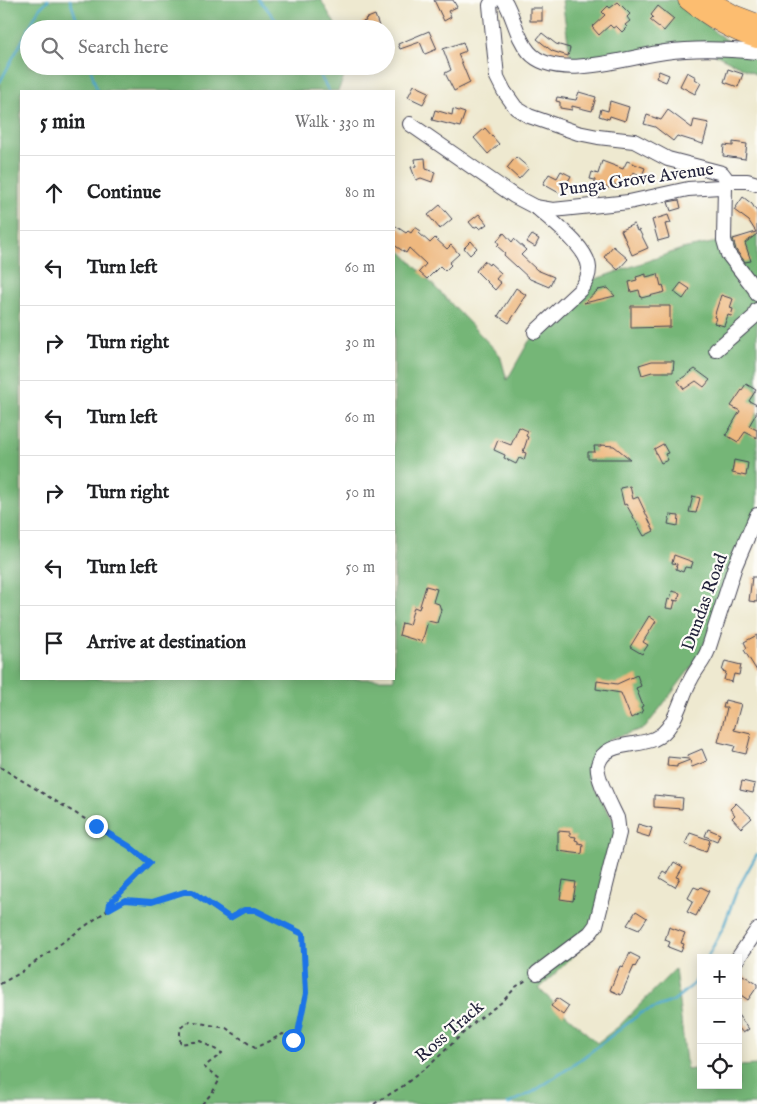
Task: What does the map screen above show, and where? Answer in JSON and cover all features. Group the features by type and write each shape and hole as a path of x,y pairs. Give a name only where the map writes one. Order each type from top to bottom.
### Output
{"main road":[{"path":"687,0 707,16 757,39"},
{"path":"709,0 736,15 757,23"}],"street":[{"name":"Punga Grove Avenue","path":"410,124 514,196 535,207 553,210 629,202 688,189 720,187 726,183 722,172 668,159 634,141 598,138 578,133 529,116 516,108 497,77 490,5 493,0"},
{"path":"504,0 521,40 530,53 542,61 555,64 595,66 667,51 733,50 757,52"},
{"path":"757,184 747,181 726,183 724,240 728,254 757,294"},
{"path":"535,207 569,236 581,250 589,267 586,281 580,290 535,332"},
{"path":"716,350 755,316 757,310"},
{"name":"Dundas Road","path":"537,973 590,933 596,925 618,833 618,820 604,790 598,765 606,752 614,748 654,739 665,732 671,724 689,682 704,661 735,566 757,516"},
{"path":"741,954 757,930"}],"path":[{"path":"0,767 129,846 150,863 110,903 109,909"},
{"path":"0,984 20,973 109,909 125,900 152,902 184,892 192,892 230,918 244,910 255,910 303,934 306,993 297,1038 293,1040 283,1034 255,1048 226,1028 190,1021 180,1028 180,1044 200,1041 222,1053 204,1067 220,1079 212,1093 202,1104"},
{"name":"Ross Track","path":"374,1104 403,1086 433,1062 476,1021 502,1002 517,986 537,973"}],"green space":[{"path":"0,0 321,0 333,20 20,20 20,75 345,75 338,90 20,90 20,680 395,680 395,245 500,355 507,380 529,341 583,293 590,281 682,249 757,234 757,513 700,656 645,728 609,739 587,778 620,831 599,931 539,989 597,1043 618,1027 675,969 687,1070 697,1069 697,1089 742,1089 742,1066 757,1065 757,1104 0,1104"},
{"path":"562,0 680,0 716,33 730,42 757,51 757,75 694,44 571,62"}],"building":[{"path":"434,0 453,0 457,7 448,11 451,17 444,21"},
{"path":"618,2 630,14 627,17 630,21 625,25 627,27 622,32 616,26 613,28 610,25 599,35 592,27 605,15 602,12 608,6 610,8"},
{"path":"658,6 674,19 664,31 650,20 653,17 651,15"},
{"path":"530,8 542,8 542,21 530,21"},
{"path":"375,15 377,20 366,20"},
{"path":"429,31 437,49 425,54 420,42 400,49 398,44"},
{"path":"542,33 556,44 570,48 568,56 552,51 537,39"},
{"path":"463,42 466,51 458,54 470,83 454,91 445,73 451,70 443,49"},
{"path":"728,69 743,74 738,87 724,82"},
{"path":"659,71 669,75 666,82 656,78"},
{"path":"687,72 696,77 695,79 701,83 695,94 680,86"},
{"path":"414,85 429,92 423,104 408,97"},
{"path":"579,92 596,97 592,111 572,106 572,110 560,108 560,102 556,101 557,97 576,100"},
{"path":"610,101 629,107 625,121 610,116 609,119 599,116 601,109 608,111"},
{"path":"453,109 465,113 460,127 432,120 435,110 452,115"},
{"path":"668,110 692,128 694,120 709,123 703,144 677,136 673,141 655,127 644,124 647,115 661,120"},
{"path":"485,128 499,144 488,154 474,138"},
{"path":"733,142 747,144 745,159 723,156 724,145 733,146"},
{"path":"516,157 529,168 519,179 507,168"},
{"path":"425,158 426,169 435,172 432,182 421,178 416,180 411,167 416,166 415,159"},
{"path":"602,161 623,169 627,161 645,168 642,176 633,172 628,182 625,180 622,187 611,183 609,188 590,179 592,172 598,174"},
{"path":"561,171 571,176 561,194 543,184 549,174 557,178"},
{"path":"743,197 752,204 757,212 757,234 745,243 751,261 745,262 736,250 733,239 756,232 749,221 734,210"},
{"path":"679,200 681,208 671,211 668,202"},
{"path":"440,205 452,219 440,229 428,215"},
{"path":"479,214 487,224 480,229 477,226 474,228 469,222"},
{"path":"668,215 671,223 665,224 669,238 658,241 652,220"},
{"path":"634,224 648,248 632,255 621,230"},
{"path":"395,226 406,233 408,231 411,233 415,227 421,231 419,233 430,243 435,238 447,249 451,245 459,254 449,263 451,265 445,271 440,266 427,279 419,272 426,264 409,248 406,253 395,246"},
{"path":"504,233 512,242 514,239 526,250 521,255 537,270 554,277 549,287 530,279 504,255 505,253 497,246 499,244 497,241"},
{"path":"532,235 539,239 535,247 527,242"},
{"path":"471,241 477,248 470,255 464,248"},
{"path":"613,246 628,259 618,270 604,257"},
{"path":"484,261 489,265 490,263 501,273 496,279 501,283 495,290 476,271"},
{"path":"646,274 646,277 658,274 661,286 663,285 665,292 641,298 639,290 631,292 629,282 637,280 636,277"},
{"path":"681,283 690,289 683,299 674,292"},
{"path":"516,288 526,295 509,323 498,316"},
{"path":"608,288 615,296 584,303 598,290"},
{"path":"721,295 733,299 730,308 733,309 731,316 728,315 724,326 714,323"},
{"path":"631,306 670,306 670,327 631,328"},
{"path":"652,361 674,361 673,372 652,372 642,375 639,365"},
{"path":"695,369 710,380 704,387 696,381 684,389 678,381"},
{"path":"746,384 756,390 749,401 757,405 757,412 749,426 757,430 757,438 745,432 738,442 726,435 740,411 731,406"},
{"path":"519,427 528,431 526,436 528,437 523,452 526,453 524,460 519,458 516,464 504,458 505,455 494,450 498,440 511,445"},
{"path":"663,444 668,453 665,454 668,460 661,463 654,449"},
{"path":"594,446 614,446 630,459 588,459 588,452 595,452"},
{"path":"734,460 748,463 746,476 732,473"},
{"path":"630,486 633,499 638,497 654,531 644,536 626,504 624,505 620,488"},
{"path":"693,496 700,498 696,513 689,512"},
{"path":"670,515 679,516 678,526 668,524"},
{"path":"674,555 693,562 691,568 685,567 683,572 676,569 677,564 672,563"},
{"path":"752,577 757,577 757,602 749,601"},
{"path":"426,586 437,589 433,602 439,604 441,610 437,623 428,621 422,642 399,635 402,623 409,625 414,607 419,609"},
{"path":"672,591 680,593 678,601 673,600 675,601 673,609 666,608 668,599 670,600"},
{"path":"649,616 656,621 643,642 648,645 642,654 630,647"},
{"path":"757,635 757,671 744,650 747,648 744,642"},
{"path":"725,661 741,665 739,675 734,674 732,682 724,680 726,672 722,671"},
{"path":"637,675 641,686 636,688 643,706 641,707 643,712 631,718 621,693 596,689 597,681 617,684"},
{"path":"725,700 741,704 734,730 751,734 746,754 733,751 735,746 718,742 727,708 723,708"},
{"path":"702,749 707,761 692,767 690,760 677,765 677,767 667,766 668,757 689,759 688,755"},
{"path":"742,781 755,784 753,793 740,790"},
{"path":"654,795 683,798 682,809 654,807"},
{"path":"736,803 752,818 741,828 732,818 735,815 730,809"},
{"path":"638,824 652,828 649,837 636,833"},
{"path":"708,829 720,834 717,841 705,836"},
{"path":"558,831 570,832 570,836 576,837 575,840 578,843 583,844 582,854 558,851"},
{"path":"690,833 710,840 706,852 685,844"},
{"path":"674,862 683,867 677,877 680,878 675,887 660,878 664,872 667,874"},
{"path":"563,880 576,882 573,901 560,899"},
{"path":"694,887 699,889 701,887 709,891 696,916 687,912 693,901 688,898"},
{"path":"636,911 647,918 639,930 627,925"},
{"path":"669,927 685,933 681,943 684,944 681,952 668,947 670,942 665,940"},
{"path":"630,953 640,958 634,966 621,995 610,990 620,966 623,967"},
{"path":"743,975 757,984 748,1000 742,996"},
{"path":"557,998 569,1006 563,1015 551,1006"},
{"path":"742,1020 749,1029 742,1032"}],"waterway":[{"path":"33,20 39,9 48,0"},
{"path":"70,0 77,20"},
{"path":"260,0 276,20"},
{"path":"0,82 20,45"},
{"path":"93,75 97,90"},
{"path":"319,75 328,90"},
{"path":"709,954 723,928 737,890 757,854"},
{"path":"508,1104 533,1092 572,1066 641,1013 673,1001 694,984 697,978"}],"route":[{"path":"96,826 129,846 150,863 110,903 109,909 125,900 152,902 184,892 192,892 230,918 244,910 255,910 303,934 306,993 297,1038 293,1040"}]}
